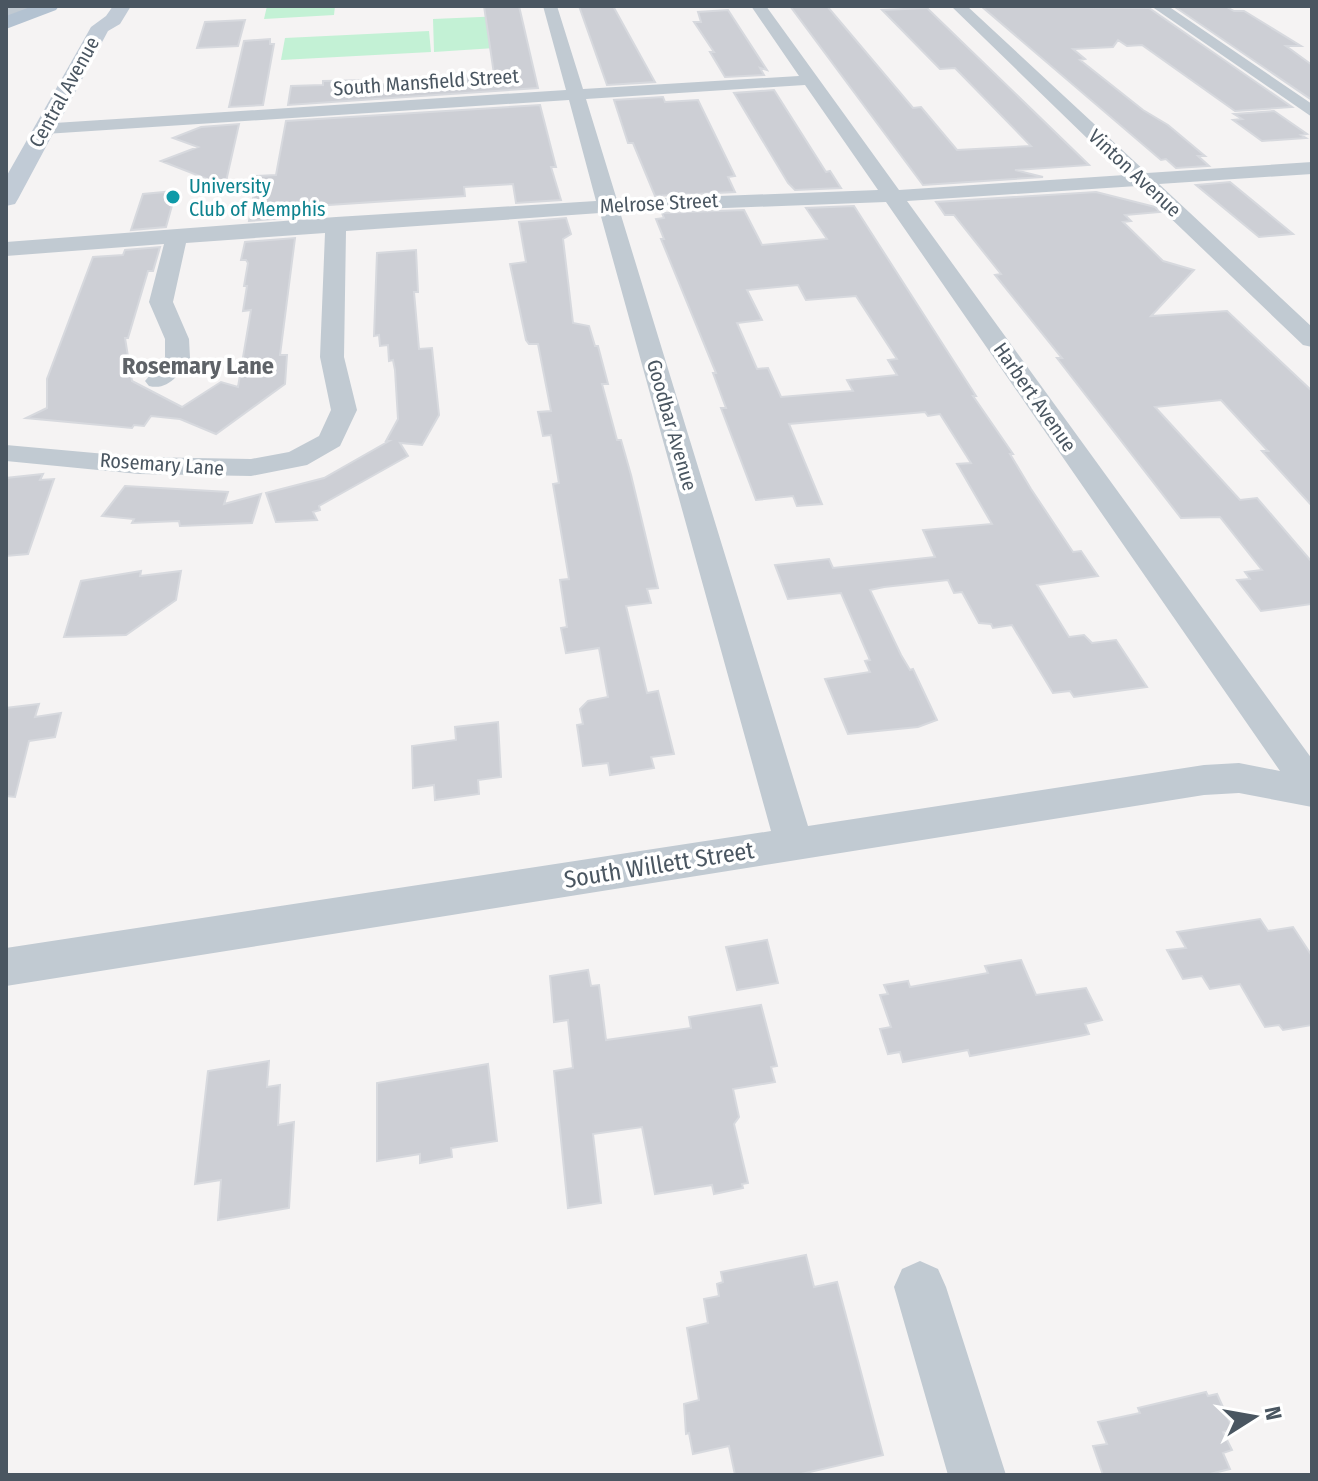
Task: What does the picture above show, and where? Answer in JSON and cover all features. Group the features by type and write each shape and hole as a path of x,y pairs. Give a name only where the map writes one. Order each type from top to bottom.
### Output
{"main road":[{"name":"Central Avenue","path":"98,6 102,11 95,21 100,27"},
{"name":"Central Avenue","path":"6,199 100,27 113,20 122,6"},
{"path":"6,23 45,8"}],"street":[{"name":"Goodbar Avenue","path":"550,6 794,844"},
{"name":"Harbert Avenue","path":"758,6 1312,790"},
{"name":"Vinton Avenue","path":"958,6 1312,340"},
{"path":"1158,6 1312,112"},
{"path":"6,11 45,8"},
{"name":"South Mansfield Street","path":"45,128 810,80"},
{"name":"Melrose Street","path":"6,249 336,223 608,206 893,196 1312,168"},
{"name":"Rosemary Lane","path":"6,453 223,470 274,466 308,456 335,435 344,410 332,359 336,223"},
{"path":"158,381 178,358 177,339 161,302 177,236"},
{"name":"South Willett Street","path":"6,967 1204,780 1239,778 1312,790"},
{"path":"920,1287 977,1475"}],"green space":[{"path":"267,6 335,6 334,15 264,19"},
{"path":"504,16 510,47 434,52 433,19"},
{"path":"429,31 431,52 281,60 285,38"}],"building":[{"path":"484,6 519,6 538,88 288,105 291,86 323,85 323,81 376,80 375,85 423,82 423,78 494,74"},
{"path":"579,6 613,6 655,82 607,85"},
{"path":"790,6 827,6 913,108 921,107 957,150 1031,146 955,68 940,69 882,10 927,8 1089,165 1015,170 1043,177 923,185"},
{"path":"981,6 1149,8 1292,107 1235,111 1142,45 1127,46 1118,40 1113,47 1073,49 1085,59 1080,60 1205,156 1198,156 1209,166 1176,168 1166,159 1161,160"},
{"path":"1225,6 1234,11 1244,11 1301,46 1286,46 1312,65 1312,100 1175,7"},
{"path":"728,10 767,70 760,68 764,75 725,77 710,52 714,52 694,22 701,22 698,12"},
{"path":"245,20 238,46 197,48 205,22"},
{"path":"270,39 270,44 274,44 263,105 229,107 244,41"},
{"path":"774,90 826,172 830,171 841,188 795,190 788,183 734,93"},
{"path":"663,97 665,102 698,100 735,176 728,177 735,192 655,196 633,143 628,143 614,100"},
{"path":"540,105 556,167 551,167 561,200 516,203 513,184 464,187 465,196 298,207 297,217 249,221 257,176 276,175 286,121"},
{"path":"1274,111 1307,134 1301,135 1306,138 1262,141 1233,120 1242,119 1234,114"},
{"path":"239,124 225,186 161,161 198,147 173,138 201,127"},
{"path":"1230,182 1293,234 1259,237 1196,185"},
{"path":"176,191 166,227 131,230 143,194"},
{"path":"1096,192 1155,207 1160,212 1125,215 1131,221 1123,222 1163,261 1194,270 1151,316 1227,311 1312,391 1312,506 1262,451 1268,451 1221,400 1155,407 1240,500 1257,498 1312,562 1312,604 1261,611 1237,580 1250,579 1245,572 1262,570 1220,517 1181,518 1057,358 1062,358 995,275 1001,274 954,215 945,215 936,202"},
{"path":"854,206 1013,454 1010,454 1031,489 1073,552 1081,551 1098,576 1037,585 1069,637 1084,635 1092,643 1116,640 1147,687 1074,697 1070,691 1053,693 1012,625 993,628 991,624 979,623 962,592 954,593 948,580 884,587 870,590 937,720 918,727 848,734 825,679 870,672 865,661 870,660 841,593 788,599 775,565 829,559 833,568 935,557 923,530 992,524 957,464 971,463 940,414 928,416 925,412 789,424 822,504 797,506 793,496 756,500 721,408 726,408 713,373 716,373 661,239 664,239 656,219 664,218 662,213 744,210 762,245 827,239 806,208","holes":["798,285 806,300 856,296 897,359 888,360 897,375 847,380 853,391 781,397 768,368 757,369 737,323 762,320 747,290"]},
{"path":"566,218 571,234 563,239 573,323 589,326 595,346 598,346 608,384 602,384 617,440 621,440 631,475 658,588 647,589 651,603 626,606 647,693 658,691 674,754 651,757 654,768 610,775 608,763 583,766 577,725 583,724 580,709 588,701 608,697 599,648 566,653 561,628 567,627 560,580 569,579 553,484 559,483 551,435 543,436 538,412 551,411 538,344 529,344 526,340 510,264 526,262 519,222"},
{"path":"295,238 280,355 287,355 285,384 216,434 180,419 151,416 144,426 134,425 132,428 26,418 47,408 47,379 93,257 123,255 125,250 160,247 153,271 148,271 128,338 125,338 132,381 182,407 221,382 238,387 251,310 243,311 248,263 241,260 245,242"},
{"path":"416,250 418,292 414,292 419,349 432,348 439,415 422,445 400,443 408,456 319,506 320,510 313,512 317,520 276,522 266,493 324,478 389,441 386,441 398,419 395,370 393,360 389,361 388,345 380,346 379,335 374,336 377,253"},
{"path":"43,474 40,480 54,479 28,554 6,556 6,478"},
{"path":"125,486 228,492 224,504 261,494 252,523 180,526 179,521 132,523 134,519 102,516"},
{"path":"141,571 140,576 181,571 176,600 126,635 64,637 81,581"},
{"path":"39,704 35,717 61,713 55,737 29,741 15,797 6,796 6,708"},
{"path":"498,722 501,777 478,780 479,794 435,800 434,785 413,788 412,746 456,740 455,727"},
{"path":"1260,919 1268,931 1293,927 1312,956 1312,1025 1283,1030 1279,1025 1265,1027 1240,984 1210,989 1202,976 1183,979 1167,950 1186,948 1177,932"},
{"path":"767,940 778,983 737,990 726,947"},
{"path":"1021,960 1036,995 1086,988 1102,1020 1085,1024 1089,1034 970,1056 968,1050 903,1062 900,1052 888,1054 880,1029 891,1027 880,995 888,994 884,985 908,981 910,987 988,973 985,966"},
{"path":"588,970 591,986 599,985 606,1040 691,1028 689,1017 761,1005 777,1066 771,1067 775,1082 733,1089 739,1117 734,1124 748,1183 742,1184 743,1188 714,1194 712,1185 655,1194 642,1127 593,1134 601,1203 568,1208 554,1071 573,1068 568,1020 554,1022 550,976"},
{"path":"269,1061 267,1087 280,1085 278,1125 294,1122 289,1208 218,1220 221,1180 195,1184 208,1071"},
{"path":"488,1064 497,1141 451,1148 452,1157 420,1163 420,1154 377,1161 377,1083"},
{"path":"806,1255 814,1287 837,1282 883,1455 797,1475 735,1475 729,1446 693,1454 689,1433 686,1434 684,1404 699,1400 687,1328 708,1323 704,1299 719,1296 717,1284 723,1282 721,1272"},
{"path":"1206,1392 1208,1396 1217,1394 1233,1429 1223,1432 1232,1450 1223,1453 1230,1469 1206,1475 1103,1475 1093,1446 1107,1444 1098,1422 1140,1413 1138,1408"}],"place":[{"name":"University Club of Memphis","path":"173,197"}],"district":[{"name":"Rosemary Lane","path":"198,366"}]}
